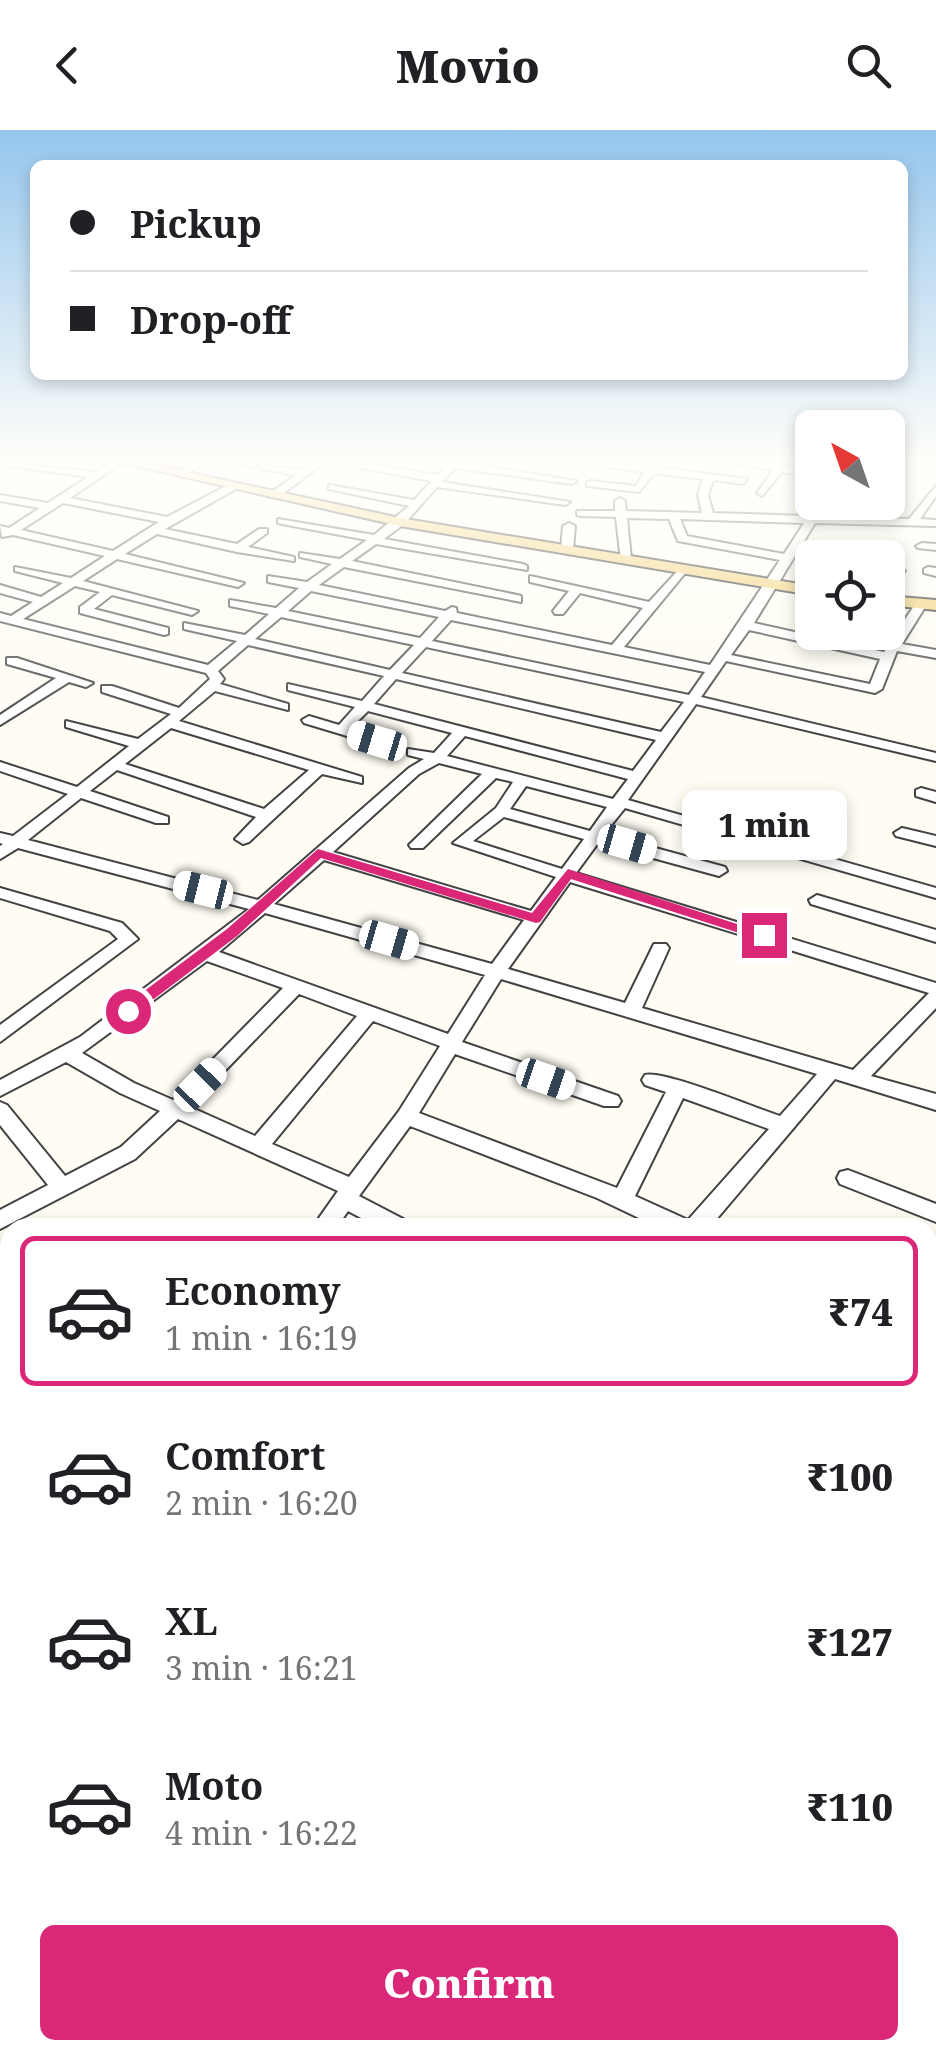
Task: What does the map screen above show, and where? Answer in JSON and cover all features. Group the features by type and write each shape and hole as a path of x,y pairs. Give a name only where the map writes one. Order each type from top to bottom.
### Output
{"main road":[{"path":"585,552 795,589"}],"street":[{"path":"103,552 238,583"},
{"path":"3,618 43,601 123,552"},
{"path":"255,552 290,560"},
{"path":"5,845 175,718 246,640 308,587 359,552"},
{"path":"439,552 522,568"},
{"path":"625,552 625,559"},
{"path":"759,552 792,557"},
{"path":"330,1218 406,1116 497,971 695,700 794,552"},
{"path":"304,554 517,598"},
{"path":"19,569 192,611"},
{"path":"614,651 682,570"},
{"path":"272,578 614,651 875,688 890,652 929,605"},
{"path":"534,579 650,606"},
{"path":"0,589 43,601"},
{"path":"558,611 577,589"},
{"path":"342,730 470,591"},
{"path":"110,592 84,610 164,630"},
{"path":"234,603 695,700 936,757"},
{"path":"3,618 212,678 283,707"},
{"path":"746,625 795,632"},
{"path":"188,626 667,738"},
{"path":"883,650 936,654"},
{"path":"12,661 86,683"},
{"path":"4,715 66,678"},
{"path":"293,687 638,777"},
{"path":"106,689 175,718 357,780"},
{"path":"309,720 377,741"},
{"path":"71,724 141,745"},
{"path":"0,1089 68,1054 204,954 414,771 436,759 461,732"},
{"path":"412,752 619,804 936,894"},
{"path":"115,765 268,816"},
{"path":"0,766 162,820"},
{"path":"243,839 320,768"},
{"path":"418,844 491,774"},
{"path":"522,781 501,811 462,842 568,874 934,999 857,1078"},
{"path":"501,811 719,871"},
{"path":"902,833 936,841"},
{"path":"5,845 262,906 497,971 936,1102"},
{"path":"318,853 536,918"},
{"path":"0,893 116,926 130,939 0,1034"},
{"path":"817,900 936,936"},
{"path":"631,1010 660,948"},
{"path":"204,954 610,1102"},
{"path":"4,1218 128,1152 176,1109 294,988"},
{"path":"258,1146 368,1014"},
{"path":"68,1054 127,1088 258,1146 385,1218"},
{"path":"703,1218 832,1070"},
{"path":"652,1080 784,1126"},
{"path":"622,1200 678,1088"},
{"path":"0,1110 63,1190"},
{"path":"406,1116 661,1218"},
{"path":"848,1178 936,1214"}],"route":[{"path":"128,1011 232,932 318,853 536,918 568,874 764,935"}]}
